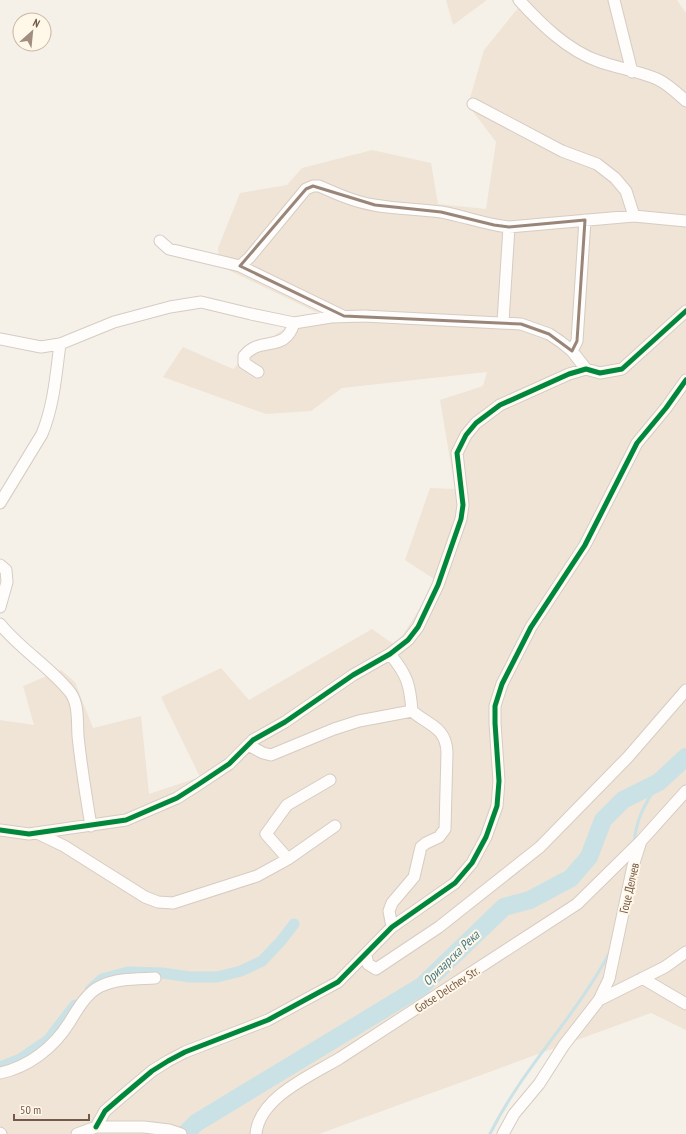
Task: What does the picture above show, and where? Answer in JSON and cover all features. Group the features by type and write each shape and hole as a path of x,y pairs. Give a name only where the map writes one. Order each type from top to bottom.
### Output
{"street":[{"path":"520,0 536,19 575,50 598,61 657,79 686,101"},
{"path":"614,0 632,72"},
{"path":"473,104 562,151 597,164 615,178 626,191 634,216"},
{"path":"240,266 249,258 306,189 313,186 319,186 360,202 441,212 472,218 494,226 509,227 634,216 686,221"},
{"path":"572,351 577,341 585,220"},
{"path":"503,322 509,227"},
{"path":"160,241 169,249 240,266 344,316"},
{"path":"0,339 41,347 60,344 114,322 170,307 201,302 294,323 344,316 503,322 520,324 542,331 561,342 572,351 586,369"},
{"path":"0,830 18,834 37,833 48,830 90,826 126,820 177,798 229,764 253,740 285,722 353,675 390,654 408,640 418,627 438,585 461,519 463,506 458,453 466,435 486,414 500,405 569,374 586,369 600,373 622,369 686,311"},
{"path":"258,372 244,363 244,356 252,347 279,341 287,337 294,323"},
{"path":"0,504 47,423 55,390 60,344"},
{"path":"96,1127 105,1111 152,1071 185,1052 268,1020 338,982 366,956 392,927 455,883 472,863 486,837 497,806 499,781 494,723 495,706 502,684 531,628 584,545 637,443 666,408 686,380"},
{"path":"0,565 6,570 7,582 0,607"},
{"path":"0,624 11,638 55,675 71,693 78,715 78,735 90,826"},
{"path":"390,654 406,674 411,697 412,711"},
{"path":"366,956 368,964 376,969 438,927 540,847 628,757 686,690"},
{"path":"248,745 263,753 271,755 334,729 359,721 412,711 440,731 446,742 445,829 439,837 421,847 414,877 392,903 389,911 392,927"},
{"path":"288,859 266,834 287,806 330,780"},
{"name":"Гоце Делчев","path":"599,1000 609,979 633,866 641,841 686,791"},
{"path":"37,833 64,846 145,897 158,902 173,903 258,876 288,859 335,826"},
{"name":"Gotse Delchev Str.","path":"256,1134 260,1119 270,1103 301,1081 340,1058 577,904 641,841"},
{"path":"503,1134 514,1114 539,1084 564,1045 599,1000 665,967 686,952"},
{"path":"0,1074 15,1070 50,1046 82,1004 100,986 118,980 155,978"},
{"path":"642,978 686,1004"},
{"path":"77,1134 96,1127 144,1127 169,1130 182,1134"}],"highlighted area":[{"path":"313,186 375,205 441,212 494,225 509,227 585,220 577,341 572,351 549,334 521,324 344,316 240,266 306,189"}],"shaded area":[{"path":"446,0 487,0 453,25"},
{"path":"511,0 677,0 686,13 686,1030 651,1013 319,1134 0,1134 0,720 34,725 23,686 61,670 75,682 93,728 141,716 149,794 200,777 161,697 221,668 249,700 372,629 396,646 437,581 405,560 430,488 455,489 440,400 483,386 487,372 342,388 311,411 266,414 163,377 183,347 233,369 253,349 281,331 318,313 220,266 218,248 240,193 287,185 302,168 372,150 431,163 438,204 486,209 496,142 468,105 484,50 518,8"}],"waterway":[{"name":"Оризарска Река","path":"185,1134 196,1123 422,986 504,907 530,900 571,878 589,857 603,820 623,800 659,782 686,757"},
{"path":"634,844 639,819 649,797 659,782"},
{"path":"90,990 102,979 128,972 162,973 190,977 217,977 241,971 262,961 281,941 294,924"},
{"path":"490,1134 518,1086 582,998 611,950"},
{"path":"0,1067 20,1059 48,1040 75,1005"}],"cycle path":[{"path":"0,830 29,834 126,820 177,798 229,764 253,740 285,722 353,675 390,654 408,640 418,627 438,585 461,519 463,505 457,453 466,435 476,423 500,405 569,374 586,369 600,373 622,369 686,311"},
{"path":"96,1127 105,1111 152,1071 168,1061 185,1052 268,1020 338,982 392,927 455,883 472,863 486,837 497,806 499,781 495,706 502,684 531,627 585,545 637,443 666,408 686,380"}]}
